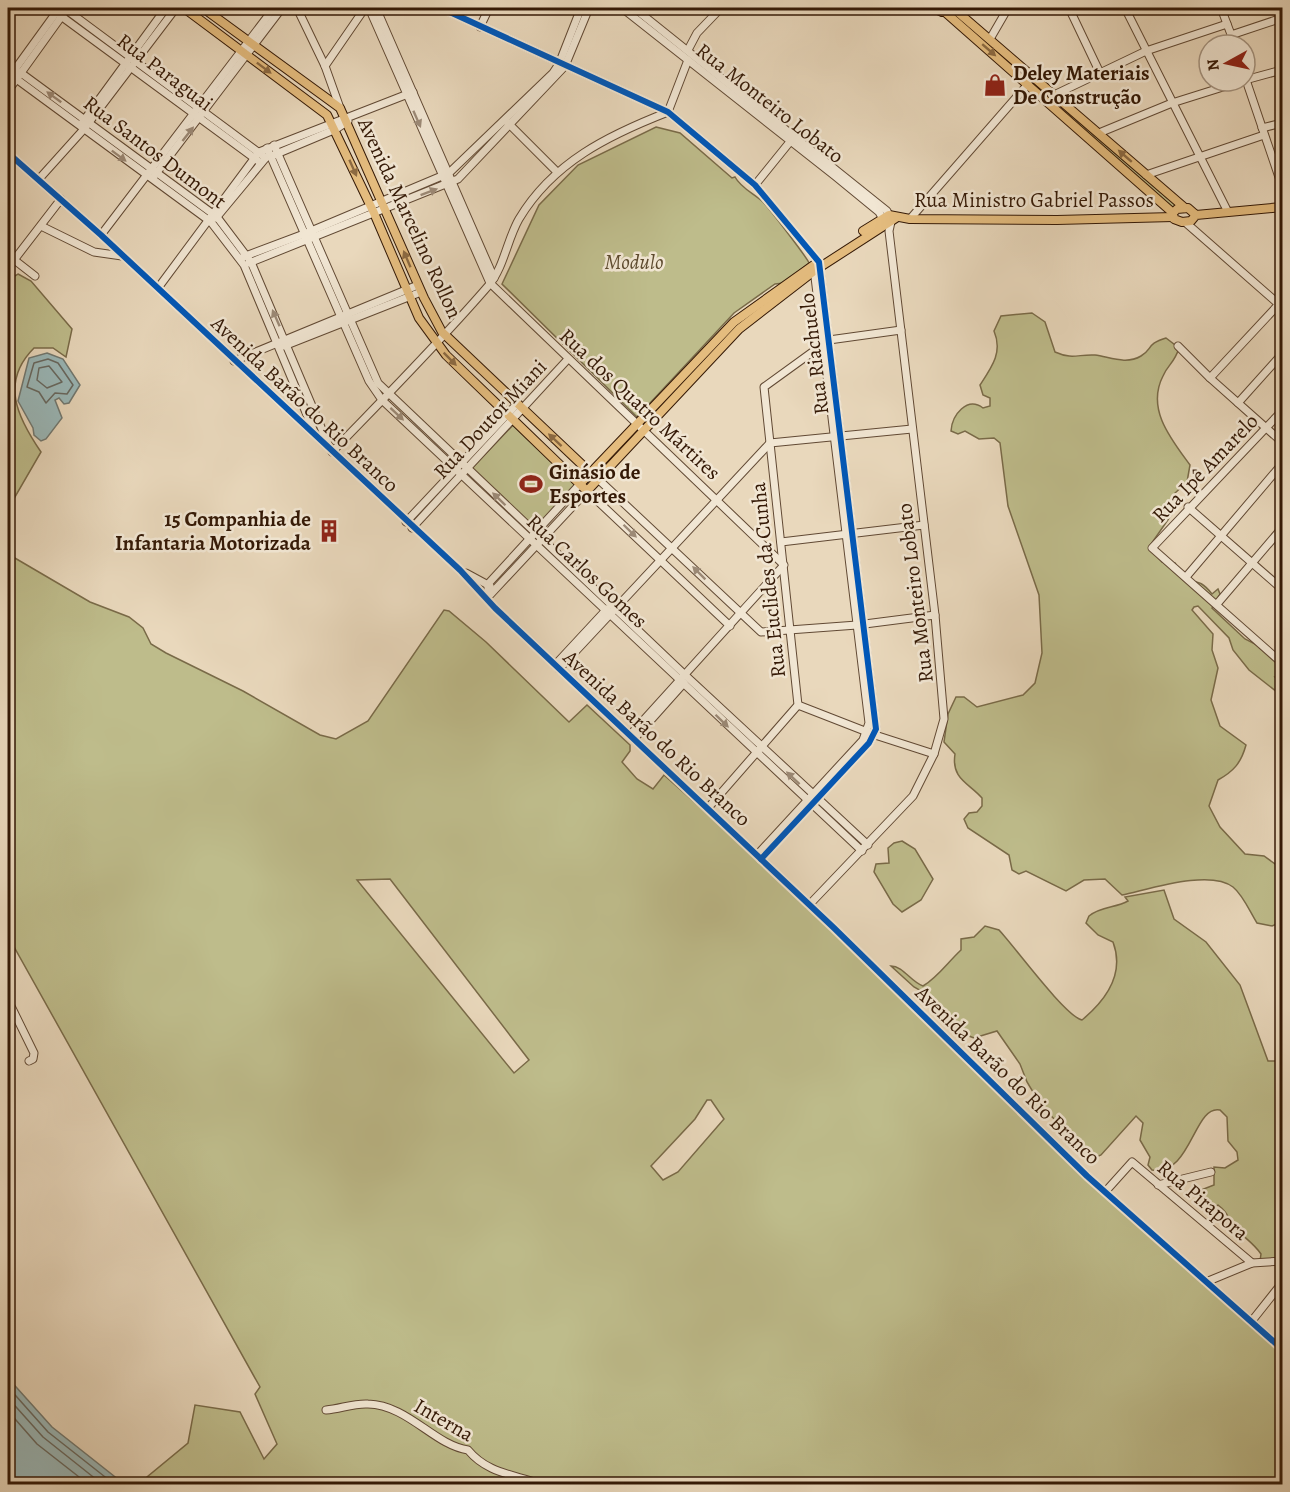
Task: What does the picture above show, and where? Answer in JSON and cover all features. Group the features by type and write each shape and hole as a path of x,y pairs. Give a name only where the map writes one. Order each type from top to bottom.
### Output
{"main road":[{"path":"184,8 302,96 332,123"},
{"path":"203,8 340,108"},
{"path":"934,8 939,12 949,9"},
{"path":"949,9 990,39 1054,95 1064,109 1173,215"},
{"path":"949,9 1028,84 1099,133 1185,208 1194,210 1196,215"},
{"path":"208,26 214,16"},
{"path":"302,96 308,85"},
{"name":"Avenida Marcelino Rollon","path":"340,108 419,288 444,334 594,476"},
{"name":"Avenida Marcelino Rollon","path":"332,123 419,318 435,342 584,487"},
{"path":"1185,222 1191,221 1196,215 1282,207"},
{"name":"Rua Ministro Gabriel Passos","path":"584,487 675,390 734,322 816,265 889,222 910,219 1057,220 1173,215 1185,208"},
{"name":"Rua Ministro Gabriel Passos","path":"1173,215 1178,222 1185,222"},
{"path":"473,381 482,371"}],"street":[{"path":"131,62 166,8"},
{"path":"39,180 176,8"},
{"path":"147,178 157,173 274,8"},
{"path":"250,42 282,8"},
{"name":"Avenida Marcelino Rollon","path":"297,8 325,66 340,108"},
{"path":"325,66 364,8"},
{"name":"Rua dos Quatro Mártires","path":"369,8 449,173 450,184 492,281 499,291 784,565"},
{"name":"Rua dos Quatro Mártires","path":"376,8 442,177 450,184"},
{"path":"441,8 668,112 755,185 816,265"},
{"path":"480,27 489,8"},
{"path":"562,65 581,8"},
{"path":"384,205 450,184 562,65 589,8"},
{"name":"Rua Monteiro Lobato","path":"622,8 793,139 889,222 935,615 945,706 944,719 934,754 913,796 809,905"},
{"name":"Rua Monteiro Lobato","path":"634,8 688,50 756,110"},
{"path":"990,39 1008,8"},
{"path":"1069,8 1100,73"},
{"path":"1125,8 1228,212"},
{"path":"1221,8 1230,33"},
{"path":"688,50 697,33 716,9"},
{"path":"8,91 13,73 40,41 61,10"},
{"name":"Rua Paraguai","path":"61,10 198,113 257,154 269,158"},
{"path":"1237,33 1282,18"},
{"path":"1054,95 1146,51 1227,24"},
{"path":"331,451 388,394 492,281 519,220 557,172 619,131 668,112 688,60"},
{"path":"1257,77 1282,70"},
{"name":"Rua Santos Dumont","path":"13,73 86,121 157,173 211,219 246,260 286,341 331,451"},
{"name":"Rua Santos Dumont","path":"13,73 80,130 147,178 211,219"},
{"path":"910,219 1028,84"},
{"path":"1099,133 1172,103 1203,93"},
{"path":"1249,93 1282,181"},
{"path":"211,219 269,158 332,123 347,120 410,94"},
{"path":"101,235 147,178 150,168 198,113"},
{"path":"507,122 557,172"},
{"path":"246,260 384,205 442,177 507,122"},
{"path":"1146,175 1282,123"},
{"path":"158,288 257,154 270,147 302,139"},
{"path":"755,185 793,139"},
{"name":"Rua Carlos Gomes","path":"270,147 269,158 309,236 344,314 369,381 382,400 529,540 610,610"},
{"name":"Avenida Barão do Rio Branco","path":"8,153 101,235 409,525 460,570 488,597 495,608 708,808 1105,1192 1282,1349"},
{"path":"14,260 61,199"},
{"path":"1185,222 1281,306 1210,378"},
{"path":"41,226 93,252 122,256"},
{"path":"8,255 35,276"},
{"name":"Rua Santos Dumont","path":"246,260 275,345 316,437"},
{"name":"Rua Riachuelo","path":"816,265 829,340 837,437"},
{"name":"Rua Riachuelo","path":"816,265 822,345 850,535 869,723 872,733"},
{"path":"234,361 286,341 347,322 419,288"},
{"path":"286,341 344,314 408,293"},
{"name":"Rua Carlos Gomes","path":"347,322 378,383 388,394 465,465 610,610 862,851"},
{"path":"822,345 829,340 901,330"},
{"name":"Rua Euclides da Cunha","path":"708,808 798,705 764,387 822,345"},
{"path":"1178,346 1238,404 1282,442"},
{"path":"1238,404 1282,354"},
{"name":"Rua Doutor Miani","path":"409,525 568,359"},
{"name":"Rua Ipê Amarelo","path":"1186,577 1152,548 1188,507 1282,411"},
{"path":"557,667 770,443 912,429"},
{"path":"1282,464 1186,577 1282,663"},
{"name":"Avenida Marcelino Rollon","path":"594,476 761,632 790,632 935,615"},
{"name":"Avenida Marcelino Rollon","path":"584,487 730,626"},
{"name":"Rua Ministro Gabriel Passos","path":"488,597 491,587 529,540 584,487"},
{"name":"Rua Ministro Gabriel Passos","path":"491,587 542,540 584,487"},
{"path":"1188,507 1282,589"},
{"path":"782,542 924,525"},
{"path":"1217,604 1282,528"},
{"path":"632,737 784,565"},
{"name":"Avenida Barão do Rio Branco","path":"460,570 491,587"},
{"path":"491,587 495,608"},
{"path":"1275,656 1282,648"},
{"path":"798,705 934,754"},
{"path":"759,857 872,733"},
{"name":"Rua Carlos Gomes","path":"812,801 868,845"},
{"path":"8,1000 34,1053 33,1059 29,1061"},
{"name":"Rua Pirapora","path":"1105,1192 1132,1162 1252,1263"},
{"path":"1158,1185 1211,1172"},
{"path":"1206,1282 1252,1263 1282,1261"},
{"path":"1251,1322 1281,1288"},
{"name":"Interna","path":"326,1410 366,1403 382,1406 409,1416 454,1448 468,1450 477,1461 490,1468 540,1485"}],"green space":[{"path":"1068,110 1179,207 1173,209 1065,113"},
{"name":"Modulo","path":"656,127 680,133 732,178 735,177 740,184 767,206 809,263 784,283 775,284 734,313 637,417 502,284 539,205 578,165"},
{"path":"18,274 31,281 72,329 66,357 53,348 34,348 17,374 15,387 19,413 41,452 8,509 8,280"},
{"path":"1032,313 1045,322 1055,352 1066,356 1095,355 1130,360 1141,356 1155,342 1166,338 1179,348 1163,376 1158,388 1157,400 1163,423 1175,445 1190,465 1187,482 1175,493 1172,514 1149,547 1162,562 1175,563 1186,581 1201,584 1212,594 1218,589 1220,594 1212,608 1245,639 1259,646 1282,668 1282,676 1275,677 1282,684 1282,696 1249,670 1233,650 1229,638 1198,606 1194,607 1192,610 1213,634 1212,650 1218,668 1211,700 1220,726 1246,745 1236,766 1218,780 1209,806 1220,827 1245,854 1264,856 1282,869 1282,922 1272,926 1257,923 1237,890 1223,882 1210,880 1179,882 1122,895 1105,879 1084,880 1066,891 1026,871 1019,874 1012,870 1009,855 968,828 964,819 969,813 977,812 982,806 982,798 958,775 954,762 955,754 944,742 948,714 956,697 964,697 977,707 1023,695 1035,683 1042,653 1039,595 1008,506 1000,443 994,438 979,439 965,431 958,434 951,431 954,419 961,409 971,404 983,408 990,406 990,398 983,395 980,385 989,372 997,353 994,331 1001,316"},
{"path":"516,422 577,485 536,530 470,470"},
{"path":"8,554 90,602 129,617 143,628 151,644 166,653 243,691 320,735 336,739 368,721 444,610 449,611 486,642 569,722 587,705 630,745 630,751 622,762 637,779 653,789 664,775 755,856 1087,1178 1282,1350 1282,1484 150,1484 147,1477 188,1443 195,1405 240,1412 264,1459 277,1444 255,1394 260,1387 8,936 8,722 14,708 8,692","holes":["390,879 529,1060 514,1073 357,880","707,1100 711,1100 724,1119 678,1172 663,1180 651,1166 695,1119"]},
{"path":"902,841 915,849 933,879 921,900 902,912 893,904 874,872 876,864 889,863 888,848"},
{"path":"1164,890 1174,919 1206,942 1240,985 1268,1061 1282,1061 1282,1260 1260,1261 1261,1254 1236,1229 1225,1211 1218,1205 1211,1208 1201,1199 1201,1190 1214,1185 1214,1167 1225,1168 1238,1160 1237,1152 1228,1141 1227,1117 1220,1110 1211,1111 1204,1118 1184,1153 1175,1163 1165,1169 1152,1170 1148,1165 1150,1157 1140,1140 1143,1123 1136,1116 1101,1155 1094,1158 1042,1107 1027,1082 1020,1064 997,1031 974,1038 969,1036 932,997 914,987 891,966 923,986 961,950 961,939 974,937 985,926 999,930 1052,994 1074,1016 1082,1020 1111,986 1116,965 1113,942 1098,935 1086,923 1089,916 1098,910 1128,901 1125,897"}],"water":[{"path":"47,353 63,359 80,385 69,403 64,404 59,398 55,400 62,418 46,439 41,441 34,435 33,428 18,401 29,358"},
{"path":"8,1378 52,1427 124,1484 8,1484"}],"cycle path":[{"path":"441,8 668,112 755,185 819,262 876,729 869,743 761,859"},
{"path":"8,153 101,235 460,570 495,608 834,928 1087,1176 1282,1349"}],"place":[{"name":"Deley Materiais De Construção","path":"995,85"},
{"name":"Ginásio de Esportes","path":"531,484"},
{"name":"15 Companhia de Infantaria Motorizada","path":"329,531"}]}
